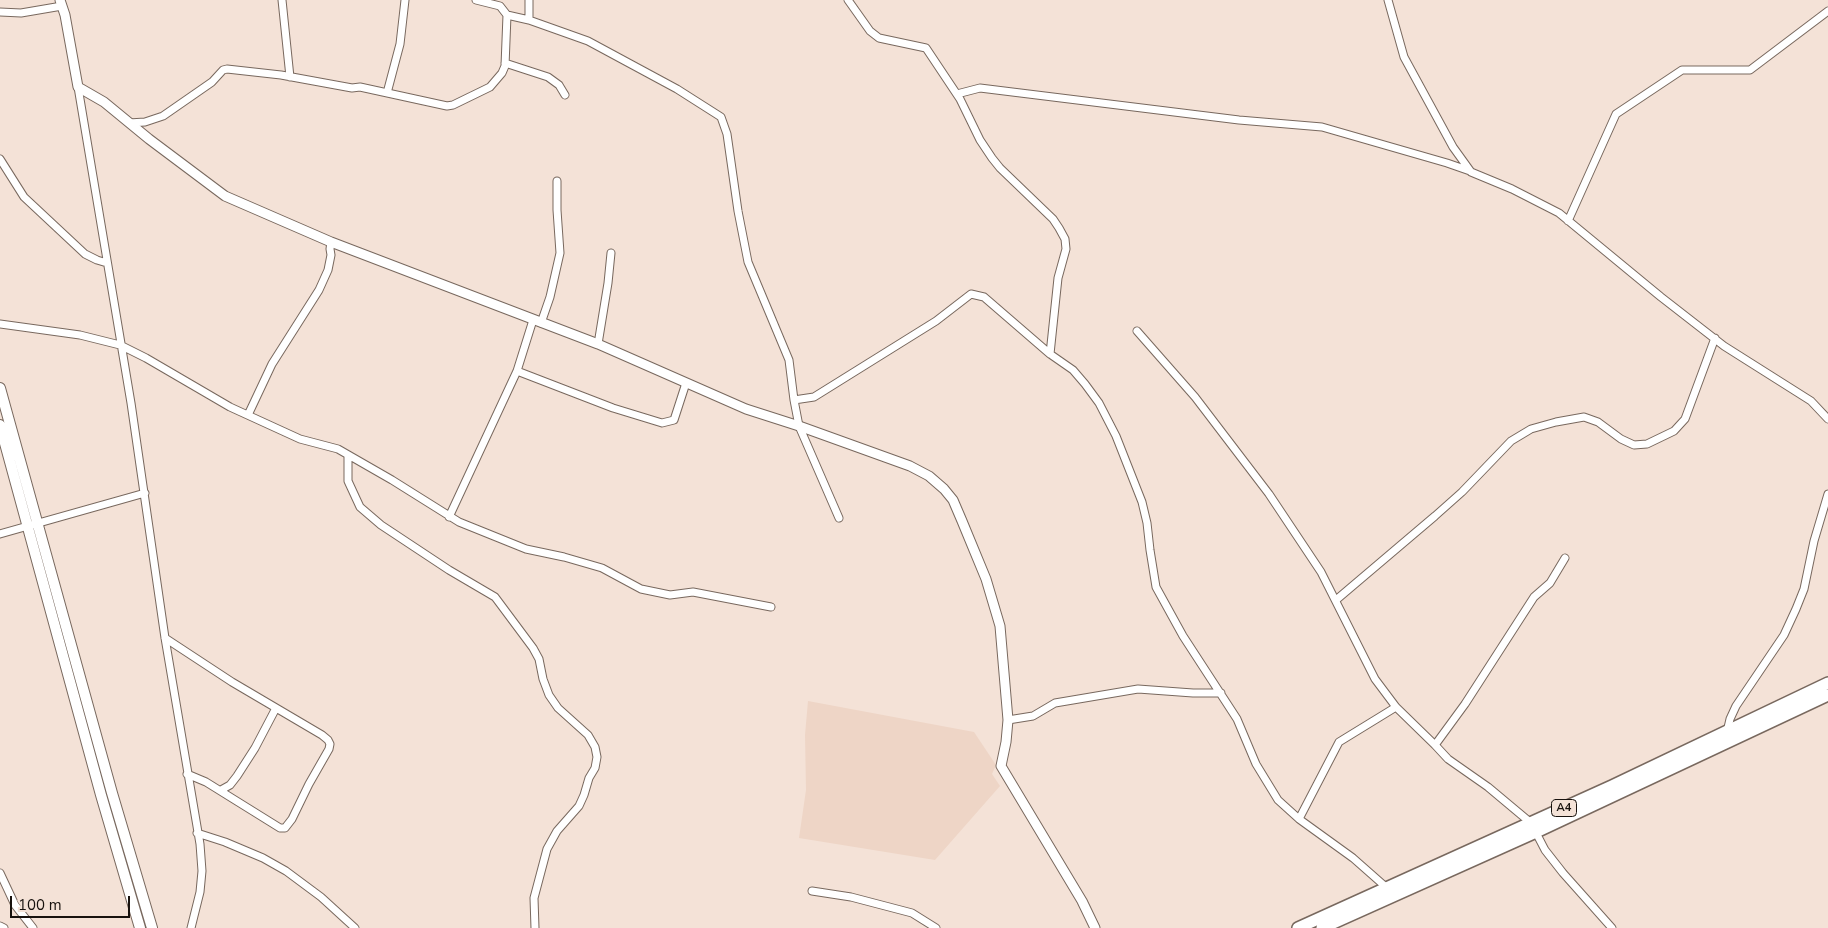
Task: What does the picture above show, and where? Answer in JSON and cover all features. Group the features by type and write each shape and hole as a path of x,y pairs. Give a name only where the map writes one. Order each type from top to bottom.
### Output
{"highway":[{"name":"A4","path":"1729,736 1828,683"},
{"name":"A4","path":"1322,928 1729,736 1828,695"},
{"name":"A4","path":"1298,928 1387,888 1534,827"}],"main road":[{"path":"0,388 33,524 107,794 140,928"},
{"path":"0,425 33,524"},
{"path":"107,794 136,873 152,928"},
{"path":"126,877 136,873"}],"street":[{"path":"282,0 290,77"},
{"path":"387,92 400,44 405,0"},
{"path":"476,0 500,6 507,15 529,20 588,41 677,89 721,117 728,134 738,211 748,262 789,360 799,426 839,518"},
{"path":"528,0 529,20"},
{"path":"848,0 878,38 926,48 936,60 957,94 980,140 992,158 1000,168 1053,218 1065,239 1066,249 1058,278 1050,354"},
{"path":"1388,0 1404,57 1453,148 1471,172"},
{"path":"0,12 21,13 61,3 78,87 145,493 187,774 198,833 202,871 200,892 191,928"},
{"path":"1568,221 1616,114 1682,70 1750,70 1828,11"},
{"path":"129,123 144,122 163,116 212,82 223,70 227,69 290,77 329,85 352,88 360,87 447,106 453,105 490,87 502,73 505,63 507,15"},
{"path":"505,63 548,77 559,85 565,94"},
{"path":"78,87 104,102 220,194 331,242 598,344 746,409 910,466 929,476 953,500 986,579 1000,626 1008,720 1001,766 1082,901 1095,928"},
{"path":"957,94 980,88 1239,120 1322,127 1447,163 1512,189 1559,213 1660,297 1751,364 1798,391 1811,401 1828,420"},
{"path":"0,159 24,197 85,254 107,263"},
{"path":"450,517 550,297 560,253 556,210 557,182"},
{"path":"248,415 272,364 319,290 328,270 331,242"},
{"path":"598,344 611,253"},
{"path":"794,400 814,397 936,321 971,294 984,297 1050,354 1073,370 1099,402 1108,419 1142,502 1147,523 1156,587 1182,636 1237,719 1256,764 1271,791 1278,800 1299,818 1353,858 1387,888"},
{"path":"0,324 80,335 120,344 230,407 300,439 338,450 392,480 450,517 526,549 602,568 641,589 670,595 693,592 771,607"},
{"path":"1137,331 1166,362 1221,430 1310,554 1336,600 1375,679 1396,707 1448,759 1488,787 1534,827 1546,850 1563,873 1612,928"},
{"path":"1336,600 1448,504 1511,441 1531,429 1584,417 1598,422 1621,440 1634,445 1647,444 1674,431 1685,419 1715,338"},
{"path":"516,371 613,408 662,423 674,420 686,383"},
{"path":"348,455 348,481 360,507 380,525 494,597 534,648 540,659 543,679 558,708 588,735 595,747 597,757 596,768 589,778 579,806 557,831 547,849 534,898 536,928"},
{"path":"0,534 145,493"},
{"path":"1729,736 1736,706 1774,652 1796,609 1804,589 1814,540 1828,494"},
{"path":"1435,745 1465,704 1534,597 1550,583 1565,558"},
{"path":"166,638 232,682 322,735 330,744 329,750 289,825 285,828 280,828 221,790 187,774"},
{"path":"1008,720 1033,716 1056,703 1138,689 1221,693"},
{"path":"1299,818 1340,742 1396,707"},
{"path":"221,790 230,785 237,776 276,708"},
{"path":"198,833 263,858 286,871 321,897 355,928"},
{"path":"0,873 15,905 33,928"},
{"path":"812,891 851,897 912,913 936,928"},
{"path":"0,926 4,928"}],"shaded area":[{"path":"808,701 974,732 996,765 992,774 1000,786 935,860 799,838 806,790 805,735"}]}
